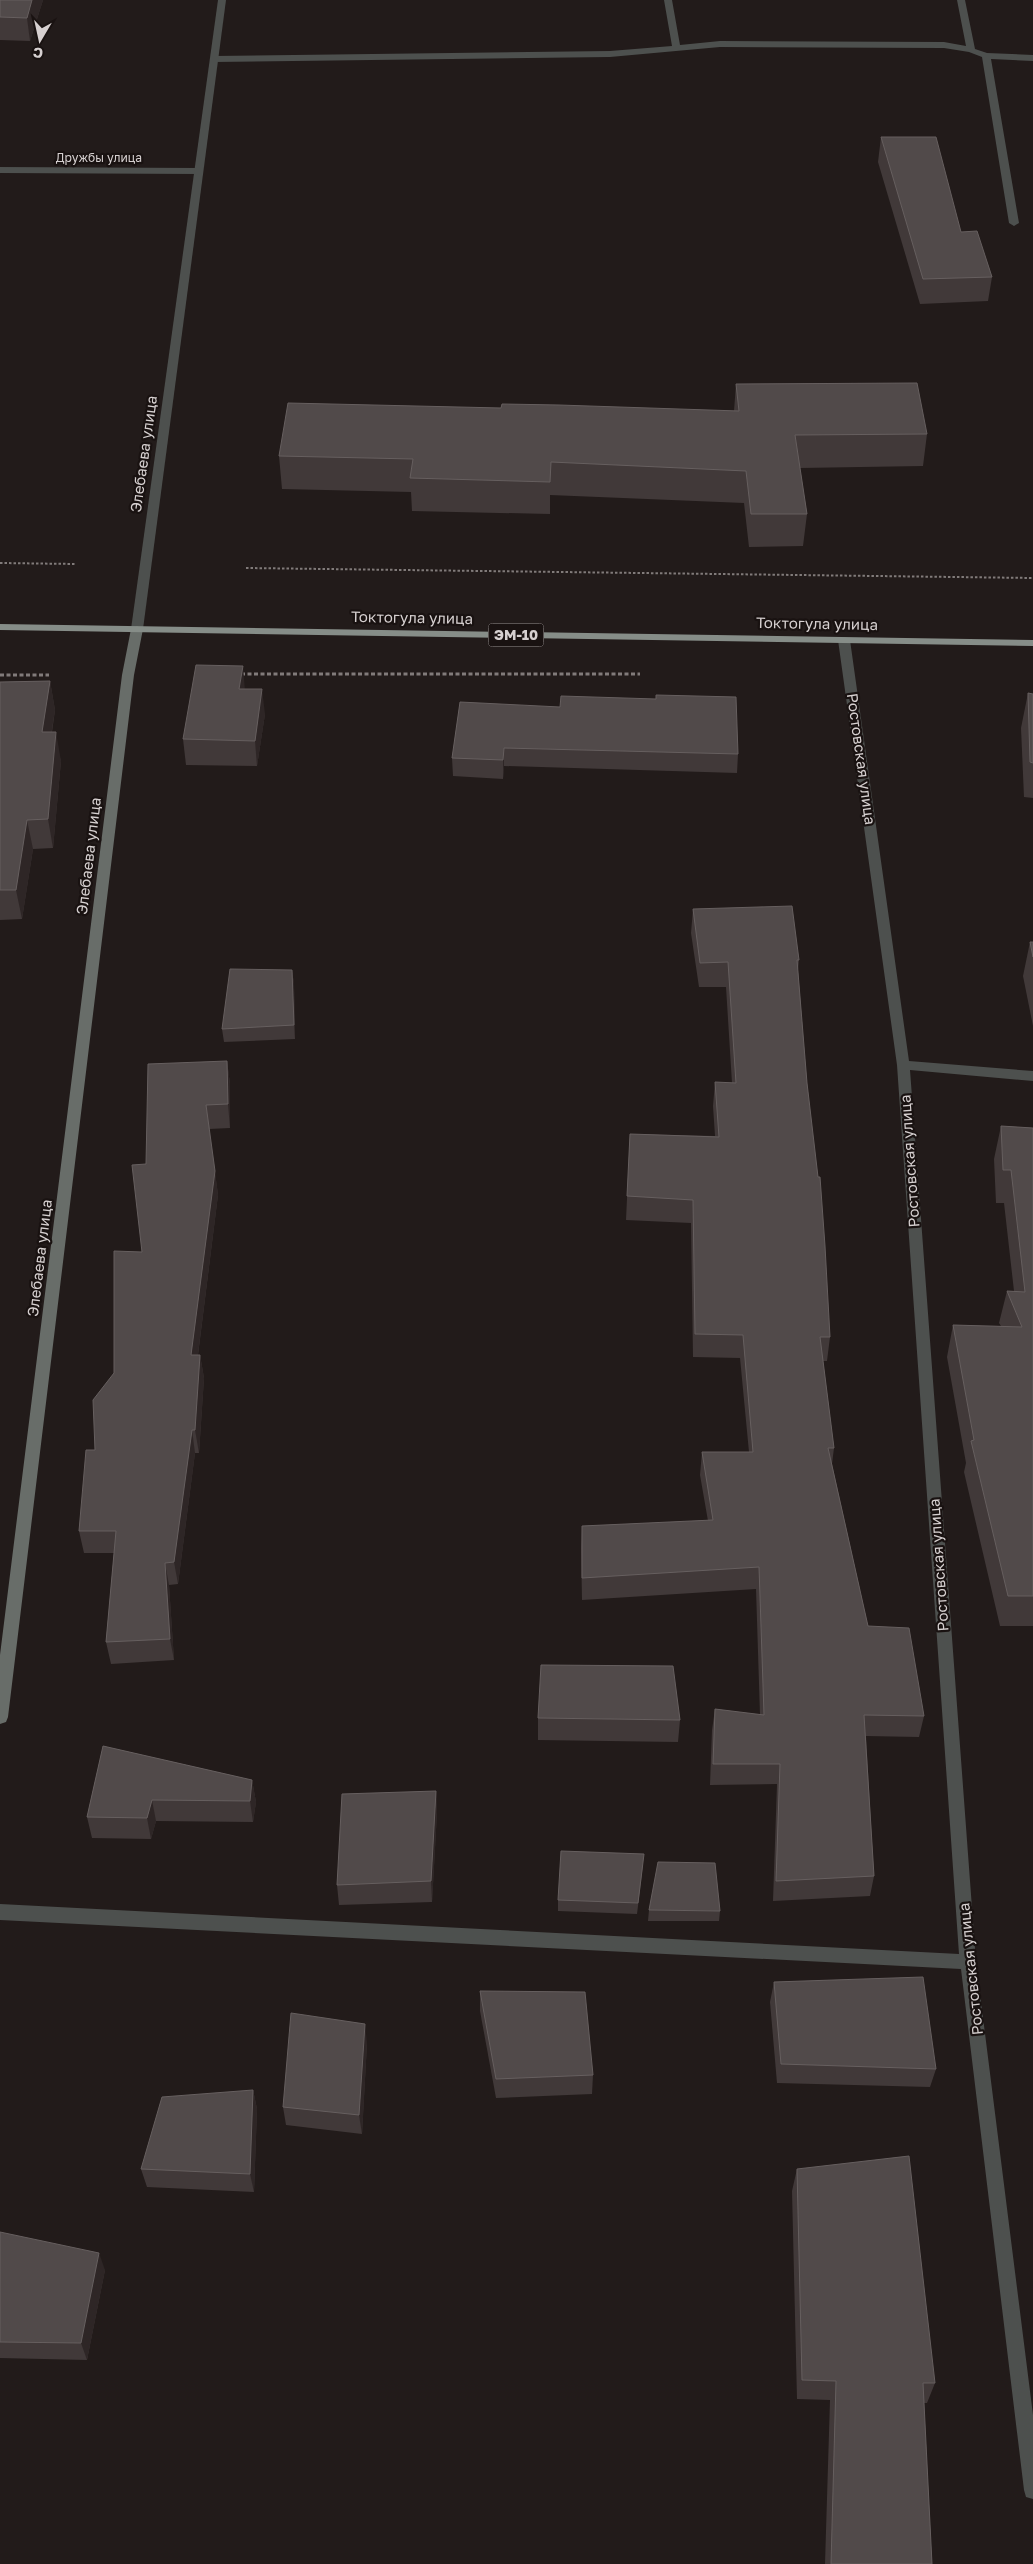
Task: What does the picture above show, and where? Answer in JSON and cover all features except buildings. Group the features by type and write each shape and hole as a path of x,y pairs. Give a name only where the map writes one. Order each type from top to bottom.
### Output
{"highway":[{"name":"Токтогула улица","path":"0,627 1033,643"}],"main road":[{"name":"Элебаева улица","path":"0,1717 126,684 136,629"}],"street":[{"name":"Элебаева улица","path":"136,629 222,0"},
{"path":"668,0 676,46"},
{"path":"961,0 971,50"},
{"path":"214,59 610,54 676,46 720,44 944,46 971,50 986,56 1033,58"},
{"path":"986,56 1014,223"},
{"name":"Дружбы улица","path":"0,170 198,171"},
{"name":"Ростовская улица","path":"844,640 903,1065 968,1962 1033,2490"},
{"path":"903,1065 1033,1076"},
{"path":"0,1912 968,1962"}],"path":[{"path":"0,563 75,564"},
{"path":"246,568 1033,578"},
{"path":"240,674 649,674"},
{"path":"0,675 50,675"}]}
